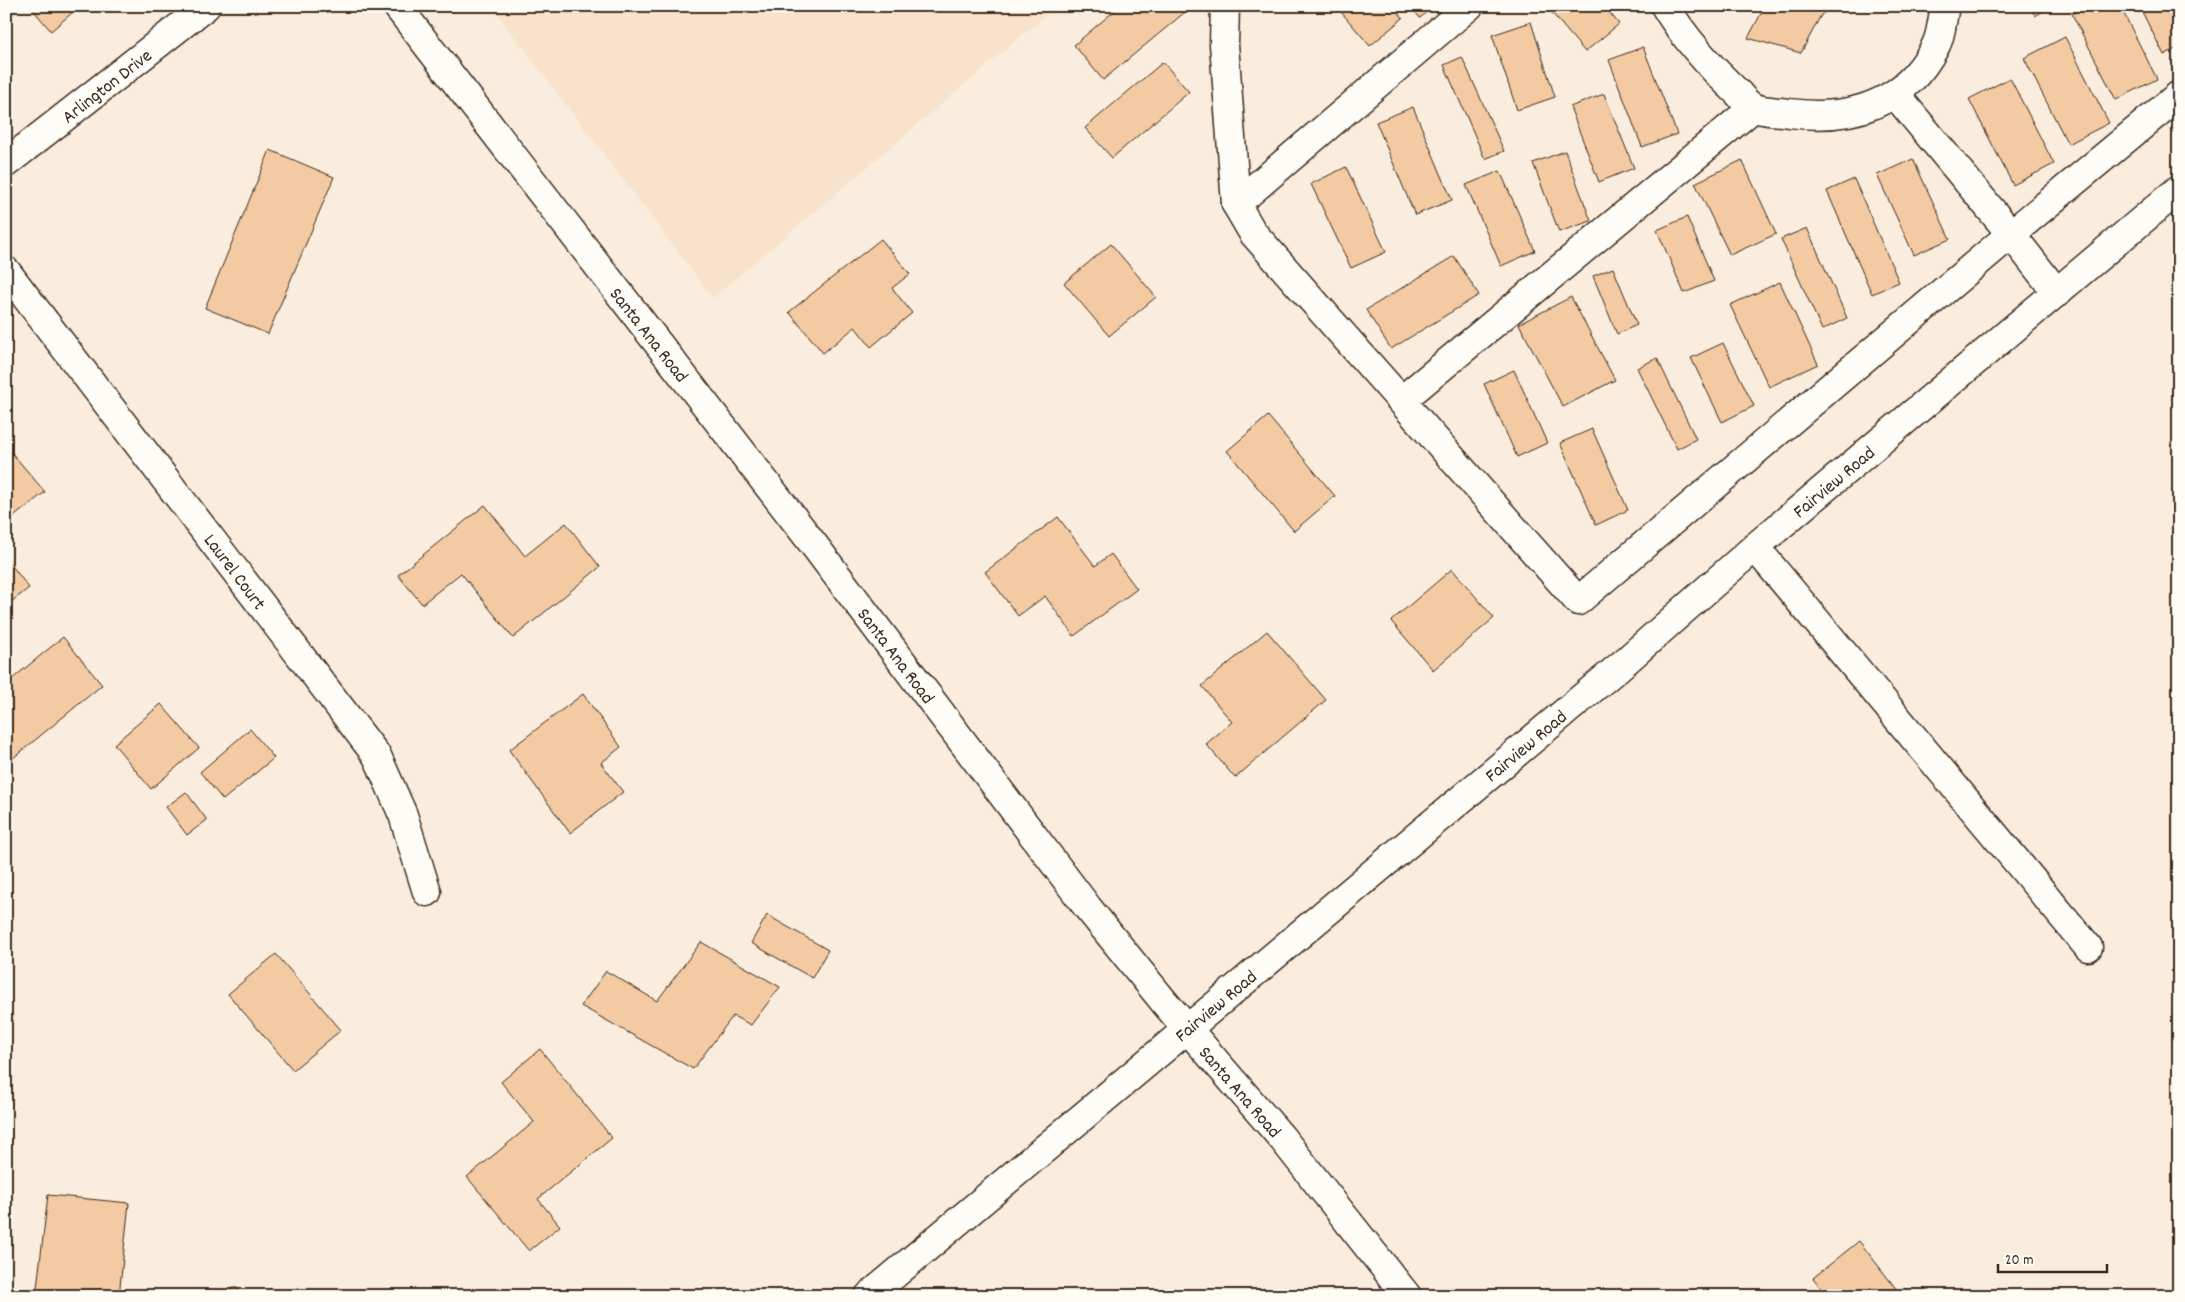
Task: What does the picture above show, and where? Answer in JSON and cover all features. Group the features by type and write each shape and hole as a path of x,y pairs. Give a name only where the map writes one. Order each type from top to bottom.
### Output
{"street":[{"name":"Arlington Drive","path":"6,163 206,6"},
{"name":"Santa Ana Road","path":"397,6 814,545 1088,908 1187,1028 1282,1138 1407,1296"},
{"path":"1225,6 1224,44 1236,204 1253,233 1578,601 2011,234 2179,95"},
{"path":"1236,204 1469,6"},
{"path":"1665,6 1674,22 1708,65 1753,108 1810,116 1852,112 1874,106 1895,94 1923,66 1937,43 1944,6"},
{"path":"1895,94 2011,234 2057,293"},
{"path":"1402,400 1753,108"},
{"name":"Fairview Road","path":"869,1296 1627,660 1755,546 2179,189"},
{"name":"Laurel Court","path":"6,271 377,756 403,815 427,892"},
{"path":"1755,546 2088,947"}],"shaded area":[{"path":"491,6 1057,6 713,298"}],"building":[{"path":"30,6 80,6 51,31"},
{"path":"1120,6 1190,8 1103,80 1074,45"},
{"path":"1336,6 1393,6 1403,18 1370,46"},
{"path":"1410,6 1434,6 1420,18"},
{"path":"1546,6 1604,6 1619,24 1585,52"},
{"path":"1765,6 1834,6 1821,15 1801,53 1748,38"},
{"path":"2030,6 2052,6 2035,16"},
{"path":"2087,6 2120,6 2157,79 2116,100 2072,14"},
{"path":"2139,6 2179,6 2179,47 2164,55"},
{"path":"1531,22 1555,97 1517,110 1492,35"},
{"path":"2065,37 2109,123 2068,144 2024,58"},
{"path":"1643,47 1677,134 1642,147 1609,60"},
{"path":"1462,57 1504,151 1485,159 1444,65"},
{"path":"1163,62 1189,92 1112,158 1085,128"},
{"path":"2010,78 2054,164 2013,185 1969,99"},
{"path":"1604,94 1634,168 1599,182 1570,107"},
{"path":"1413,107 1452,200 1415,215 1376,122"},
{"path":"270,150 334,177 268,334 205,308"},
{"path":"1565,151 1591,221 1559,232 1533,163"},
{"path":"1913,159 1950,239 1914,255 1877,175"},
{"path":"1742,160 1776,234 1730,255 1695,183"},
{"path":"1346,167 1386,252 1351,268 1311,184"},
{"path":"1500,171 1535,251 1501,266 1466,185"},
{"path":"1854,179 1899,282 1872,294 1827,191"},
{"path":"1687,217 1714,281 1684,293 1657,230"},
{"path":"1807,228 1847,318 1822,330 1781,239"},
{"path":"881,239 910,274 892,288 912,313 871,347 855,327 823,353 789,312"},
{"path":"1111,244 1156,297 1109,336 1064,283"},
{"path":"1454,256 1479,295 1391,349 1366,310"},
{"path":"1613,268 1637,325 1617,334 1593,276"},
{"path":"1780,282 1818,364 1769,387 1730,305"},
{"path":"1571,297 1615,380 1563,407 1519,324"},
{"path":"1723,343 1754,406 1722,422 1691,358"},
{"path":"1657,358 1696,439 1677,449 1637,368"},
{"path":"1514,370 1547,443 1517,457 1484,384"},
{"path":"1268,416 1335,496 1294,531 1227,451"},
{"path":"1592,429 1628,510 1596,525 1560,443"},
{"path":"6,446 45,492 6,523"},
{"path":"485,505 525,556 566,523 600,567 513,638 461,573 422,604 398,575"},
{"path":"1058,517 1095,566 1111,554 1137,589 1074,636 1045,596 1018,616 985,572"},
{"path":"6,558 29,588 6,606"},
{"path":"1452,569 1494,618 1433,670 1391,621"},
{"path":"1267,631 1326,700 1235,778 1206,744 1232,722 1202,686"},
{"path":"63,637 102,685 6,764 6,684"},
{"path":"583,694 621,747 601,763 623,792 570,833 509,750"},
{"path":"161,704 199,748 151,789 114,744"},
{"path":"250,729 274,758 223,800 200,772"},
{"path":"186,792 207,820 187,835 166,807"},
{"path":"767,915 828,950 812,978 751,943"},
{"path":"701,942 780,987 751,1025 733,1016 693,1069 581,1006 606,971 657,1001"},
{"path":"276,954 341,1030 293,1070 228,994"},
{"path":"540,1049 612,1138 538,1199 560,1226 529,1251 467,1177 534,1122 501,1082"},
{"path":"48,1195 129,1203 119,1296 36,1296"},
{"path":"1859,1241 1900,1296 1828,1296 1813,1278"},
{"path":"235,1286 243,1296 224,1296"}]}
